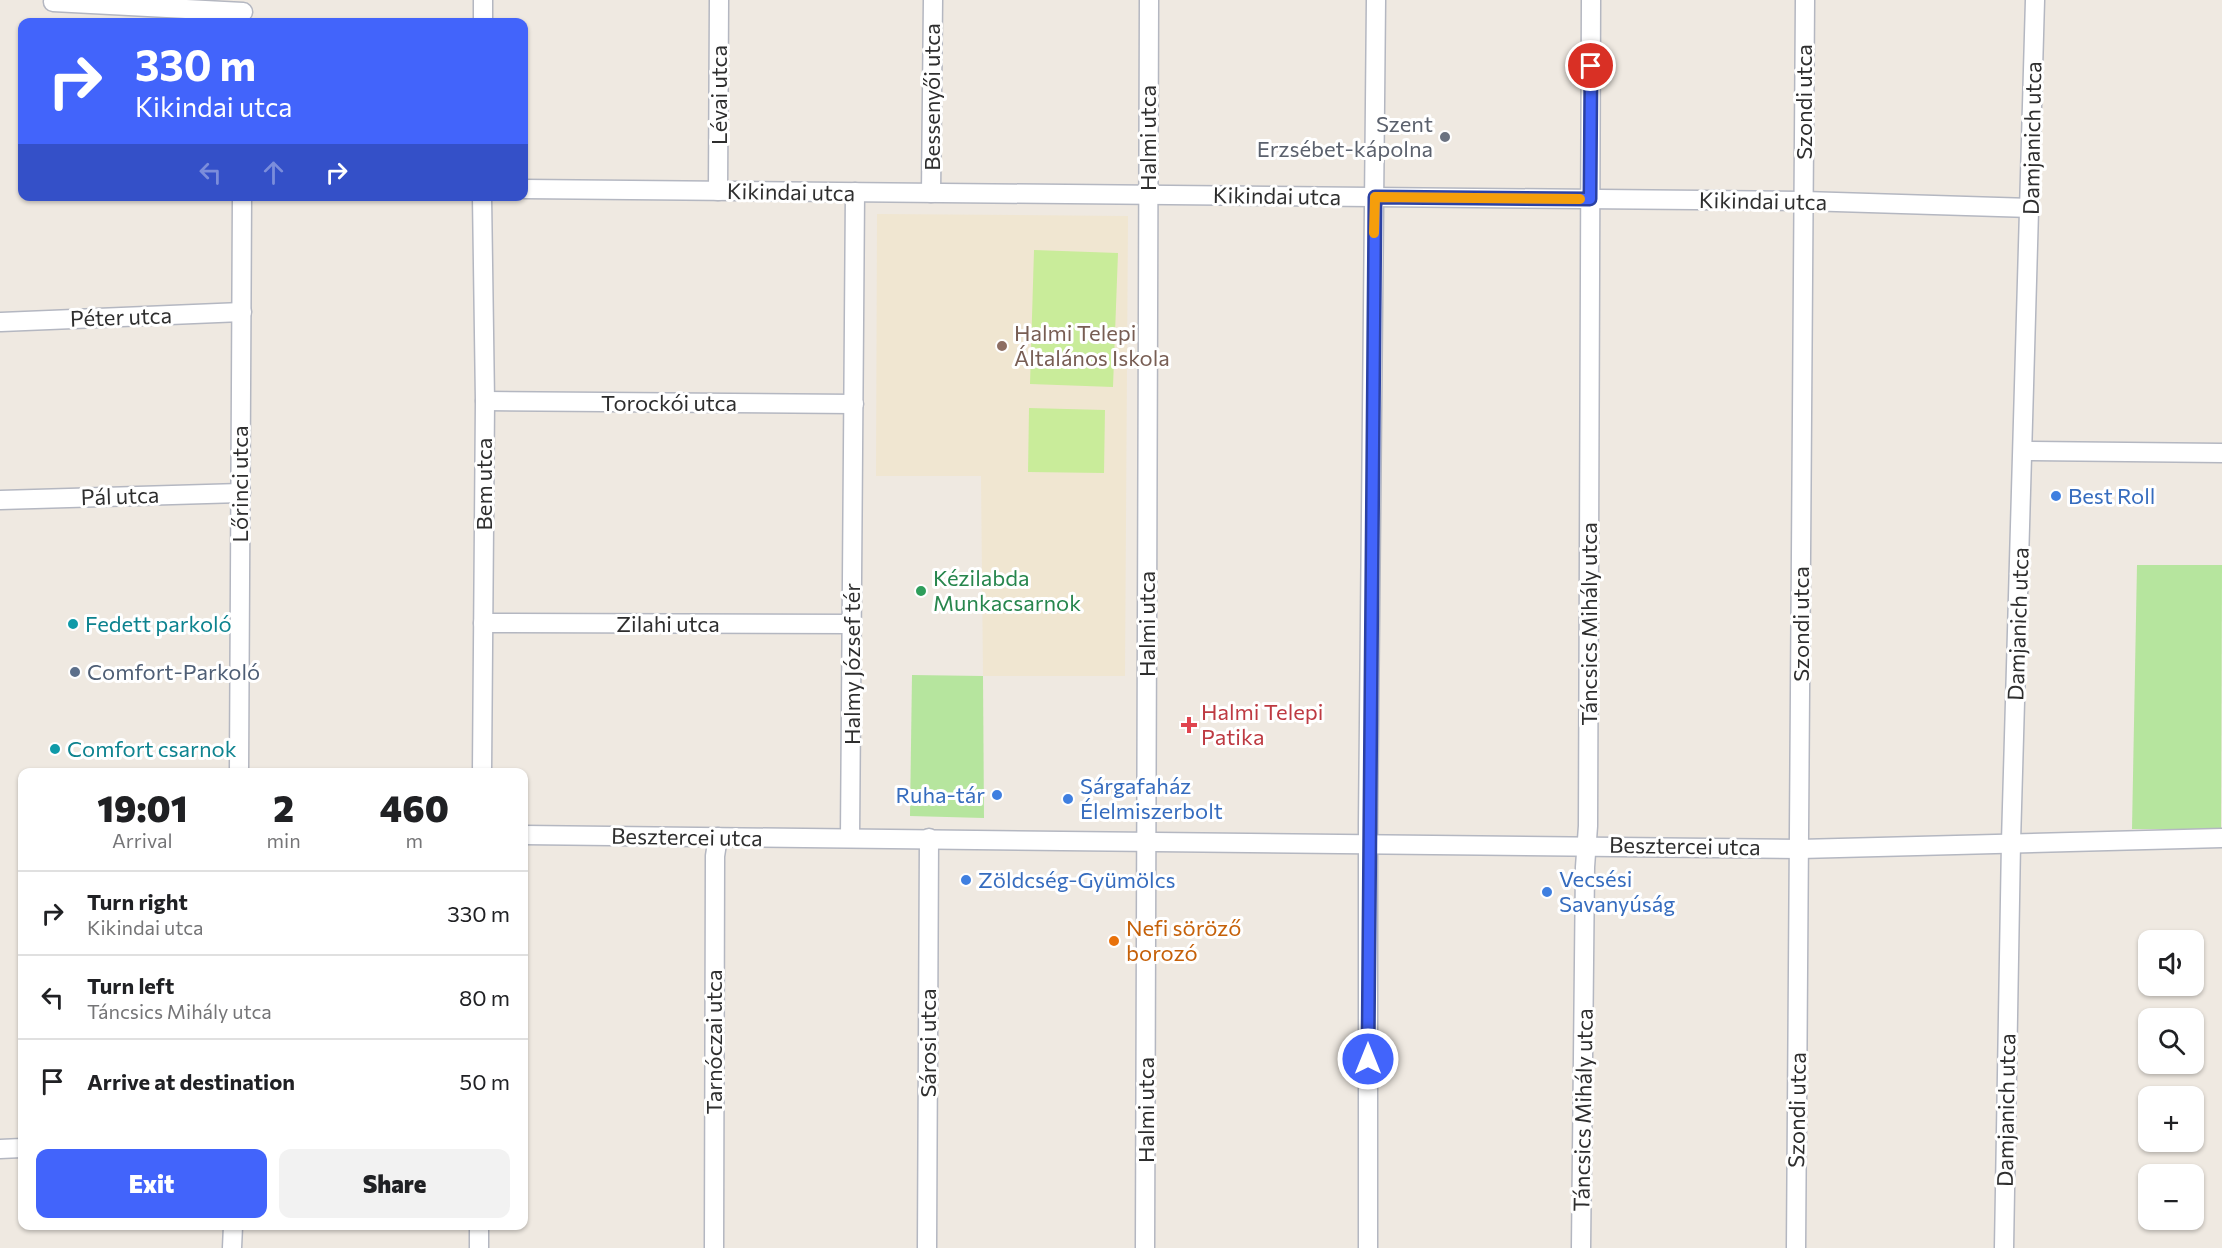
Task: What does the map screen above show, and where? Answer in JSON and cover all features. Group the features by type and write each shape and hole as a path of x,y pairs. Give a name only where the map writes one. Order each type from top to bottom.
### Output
{"street":[{"path":"483,0 483,18"},
{"name":"Lévai utca","path":"718,191 720,0"},
{"name":"Bessenyői utca","path":"931,193 933,0"},
{"name":"Halmi utca","path":"1145,1248 1149,0"},
{"path":"1368,1248 1376,0"},
{"name":"Táncsics Mihály utca","path":"1581,1248 1585,867 1588,844 1591,0"},
{"name":"Szondi utca","path":"1796,1248 1805,0"},
{"name":"Damjanich utca","path":"2004,1248 2011,842 2031,208 2035,0"},
{"path":"53,2 243,12"},
{"name":"Kikindai utca","path":"528,189 1804,201 2031,208"},
{"name":"Halmy József tér","path":"850,838 855,192"},
{"name":"Lőrinci utca","path":"240,768 242,201"},
{"name":"Bem utca","path":"482,201 485,401 482,768"},
{"name":"Péter utca","path":"1,322 242,312"},
{"name":"Torockói utca","path":"485,401 854,404"},
{"path":"2023,451 2222,453"},
{"name":"Pál utca","path":"0,500 241,493"},
{"name":"Zilahi utca","path":"483,623 852,624"},
{"name":"Besztercei utca","path":"528,835 850,838"},
{"name":"Tarnóczai utca","path":"714,1248 715,868 718,837"},
{"path":"850,838 1148,840"},
{"name":"Sárosi utca","path":"927,1248 929,838"},
{"name":"Besztercei utca","path":"1148,840 1370,844 1588,844 1800,849 2222,838"},
{"path":"0,1149 18,1148"},
{"path":"232,1248 233,1230"},
{"path":"479,1230 479,1248"}],"shaded area":[{"name":"Halmi Telepi Általános Iskola","path":"877,214 1128,216 1125,676 983,676 981,476 876,476"}],"green space":[{"path":"1034,250 1118,253 1113,387 1030,384"},
{"path":"1029,408 1105,410 1104,473 1028,472"},
{"path":"2137,565 2222,565 2221,829 2132,829"},
{"path":"912,675 983,676 984,818 910,816"}],"slow traffic":[{"path":"1374,233 1375,197 1580,199"}],"place":[{"name":"Szent Erzsébet-kápolna","path":"1445,137"},
{"name":"Halmi Telepi Általános Iskola","path":"1002,346"},
{"name":"Best Roll","path":"2056,496"},
{"name":"Kézilabda Munkacsarnok","path":"921,591"},
{"name":"Fedett parkoló","path":"73,624"},
{"name":"Comfort-Parkoló","path":"75,672"},
{"name":"Halmi Telepi Patika","path":"1189,725"},
{"name":"Comfort csarnok","path":"55,749"},
{"name":"Ruha-tár","path":"997,795"},
{"name":"Sárgafaház Élelmiszerbolt","path":"1068,799"},
{"name":"Zöldcség-Gyümölcs","path":"966,880"},
{"name":"Vecsési Savanyúság","path":"1547,892"},
{"name":"Nefi söröző borozó","path":"1114,941"}],"route":[{"path":"1368,1059 1370,844 1368,824 1375,197 1590,199 1591,66"}]}
